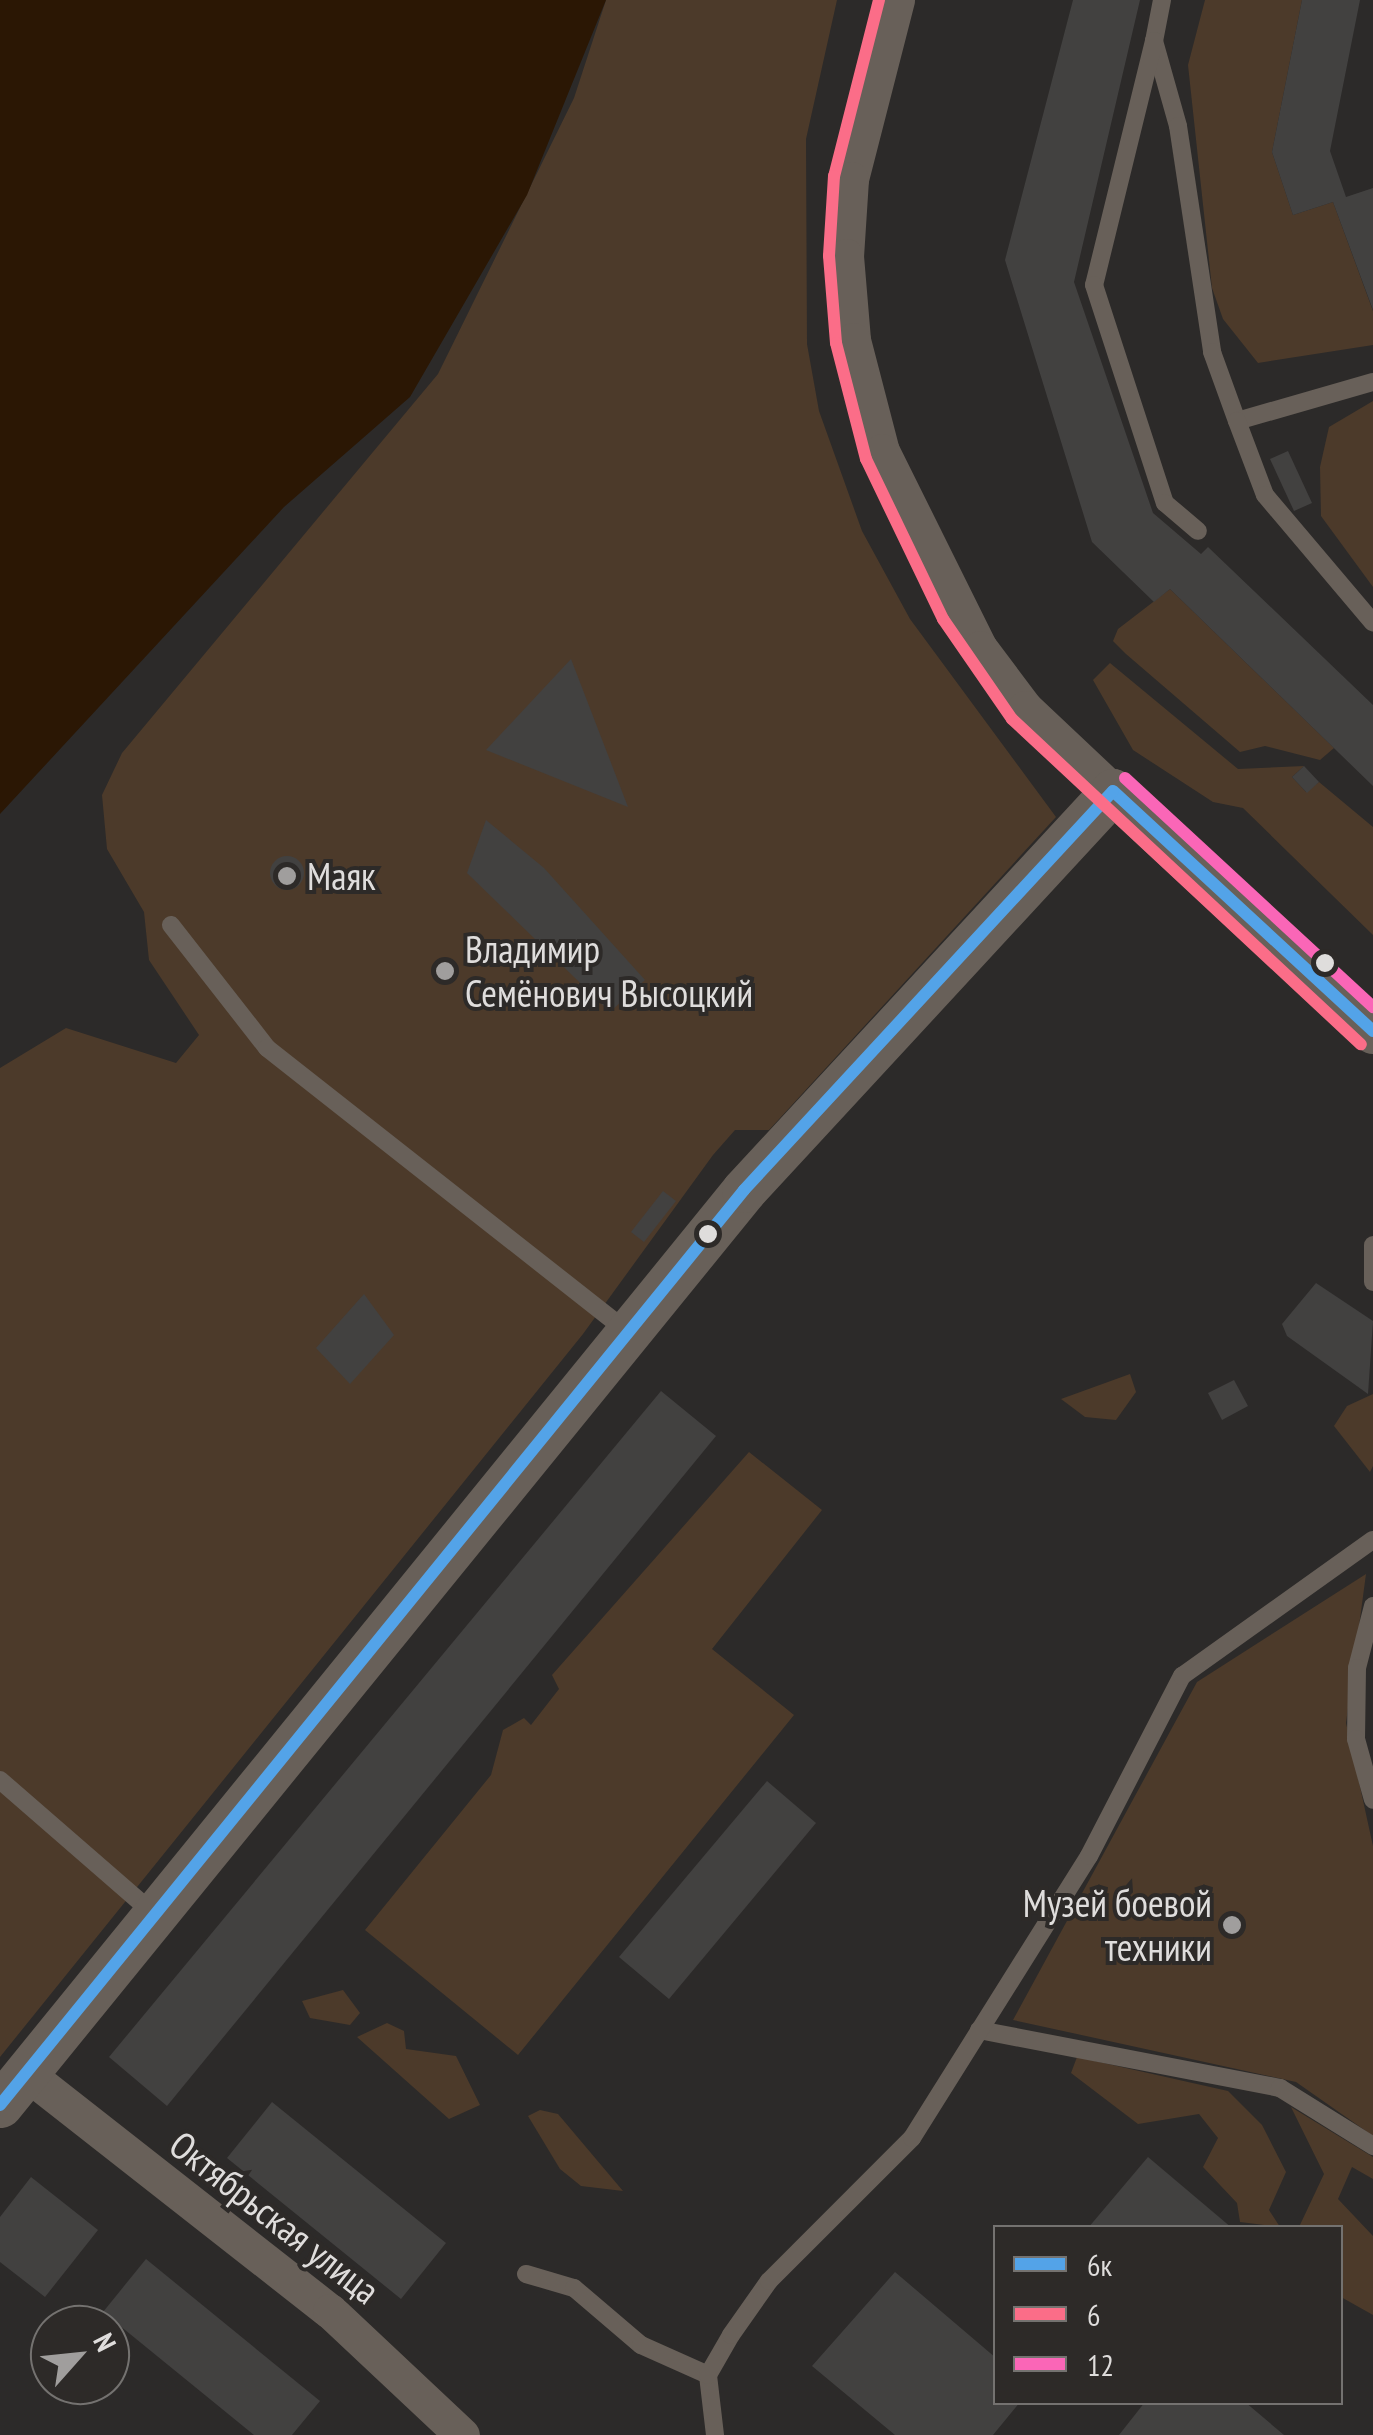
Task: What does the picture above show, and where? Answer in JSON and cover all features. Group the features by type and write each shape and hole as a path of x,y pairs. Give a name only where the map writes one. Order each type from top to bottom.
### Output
{"street":[{"path":"896,0 851,179 846,256 853,340 882,451 980,648 1025,708 1373,1030"},
{"path":"13,2089 627,1330 805,1121 1113,791"},
{"name":"Октябрьская улица","path":"13,2089 330,2311 462,2435"}],"lane":[{"path":"1162,0 1094,285 1164,503 1198,532"},
{"path":"1154,41 1178,126 1212,352 1265,495 1373,623"},
{"path":"1238,421 1373,382"},
{"path":"171,925 267,1048 627,1330"},
{"path":"1373,1245 1373,1282"},
{"path":"715,2435 708,2375 769,2280 912,2138 1089,1856 1182,1676 1373,1540"},
{"path":"1373,1606 1356,1668 1356,1739 1373,1800"},
{"path":"0,1780 155,1914"},
{"path":"979,2030 1280,2088 1373,2146"},
{"path":"526,2274 574,2288 641,2344 708,2375"}],"shaded area":[{"path":"0,0 606,0 527,195 410,397 284,507 0,814"},
{"path":"606,0 837,0 806,139 807,344 819,411 862,531 910,619 1056,817 769,1130 735,1130 713,1155 583,1334 0,2057 0,1068 66,1028 176,1063 199,1035 149,960 144,912 107,849 102,795 122,753 438,374 574,98"},
{"path":"1205,0 1302,0 1272,152 1293,215 1333,202 1373,311 1373,345 1258,363 1223,319 1212,288 1188,65"},
{"path":"1373,401 1373,587 1321,516 1320,467 1329,427"},
{"path":"1170,589 1334,748 1320,760 1265,746 1240,752 1126,654 1113,641 1118,629"},
{"path":"1110,663 1238,769 1304,766 1292,777 1306,792 1319,782 1373,827 1373,935 1243,808 1213,802 1133,750 1093,680"},
{"path":"1130,1374 1136,1392 1116,1420 1085,1417 1061,1399"},
{"path":"1373,1394 1370,1472 1334,1426 1347,1406"},
{"path":"749,1452 822,1510 712,1649 794,1715 518,2055 365,1930 491,1775 503,1730 524,1718 531,1725 559,1689 552,1675"},
{"path":"1366,1574 1346,1723 1373,1846 1373,2136 1296,2082 1013,2020 1197,1682"},
{"path":"343,1990 360,2013 350,2025 310,2018 302,2001"},
{"path":"387,2023 404,2031 406,2049 456,2056 480,2105 449,2119 357,2037"},
{"path":"1077,2057 1228,2091 1262,2125 1286,2172 1269,2210 1279,2225 1240,2222 1237,2203 1203,2167 1218,2138 1199,2114 1138,2124 1071,2073"},
{"path":"1291,2107 1373,2157 1373,2179 1352,2167 1338,2199 1373,2236 1373,2315 1343,2298 1343,2225 1300,2225 1324,2174"},
{"path":"540,2110 558,2114 623,2191 581,2186 560,2169 528,2116"}],"building":[{"path":"1073,0 1140,0 1074,282 1153,513 1201,554 1208,547 1373,705 1373,786 1170,589 1154,602 1092,542 1005,260"},
{"path":"1302,0 1360,0 1330,151 1346,197 1373,188 1373,310 1333,202 1293,215 1272,152"},
{"path":"1288,451 1312,503 1294,511 1270,459"},
{"path":"571,659 628,807 486,750"},
{"path":"1304,766 1319,782 1307,793 1292,777"},
{"name":"Маяк","path":"486,820 544,868 645,980 610,1012 467,873"},
{"name":"Маяк","path":"287,856 299,861 304,873 299,885 287,890 275,885 270,873 275,861"},
{"path":"663,1191 676,1201 644,1242 631,1232"},
{"path":"1316,1283 1373,1321 1368,1394 1287,1336 1282,1324"},
{"path":"364,1294 394,1335 350,1384 316,1348"},
{"path":"1234,1380 1248,1406 1222,1420 1208,1393"},
{"path":"661,1391 716,1436 167,2106 109,2057"},
{"path":"767,1781 816,1823 669,1999 619,1957"},
{"path":"272,2102 446,2243 401,2299 227,2158"},
{"path":"1148,2157 1228,2225 1091,2225"},
{"path":"31,2177 98,2230 45,2297 0,2262 0,2217"},
{"path":"146,2259 320,2401 292,2435 254,2435 130,2334 130,2305 109,2305"},
{"path":"895,2272 993,2355 993,2405 1018,2405 993,2435 895,2435 812,2366"},
{"path":"1143,2405 1249,2405 1284,2435 1119,2435"}],"transit line":[{"name":"6","path":"879,0 834,176 829,256 836,343 866,459 943,619 1012,719 1361,1044"},
{"name":"12","path":"1125,778 1373,1007"},
{"name":"6к","path":"1113,791 1373,1031"},
{"name":"6к","path":"0,2105 744,1190 1113,791"}],"place":[{"name":"Маяк","path":"287,876"},
{"name":"Владимир Семёнович Высоцкий","path":"445,971"},
{"name":"Музей боевой техники","path":"1232,1925"}]}
